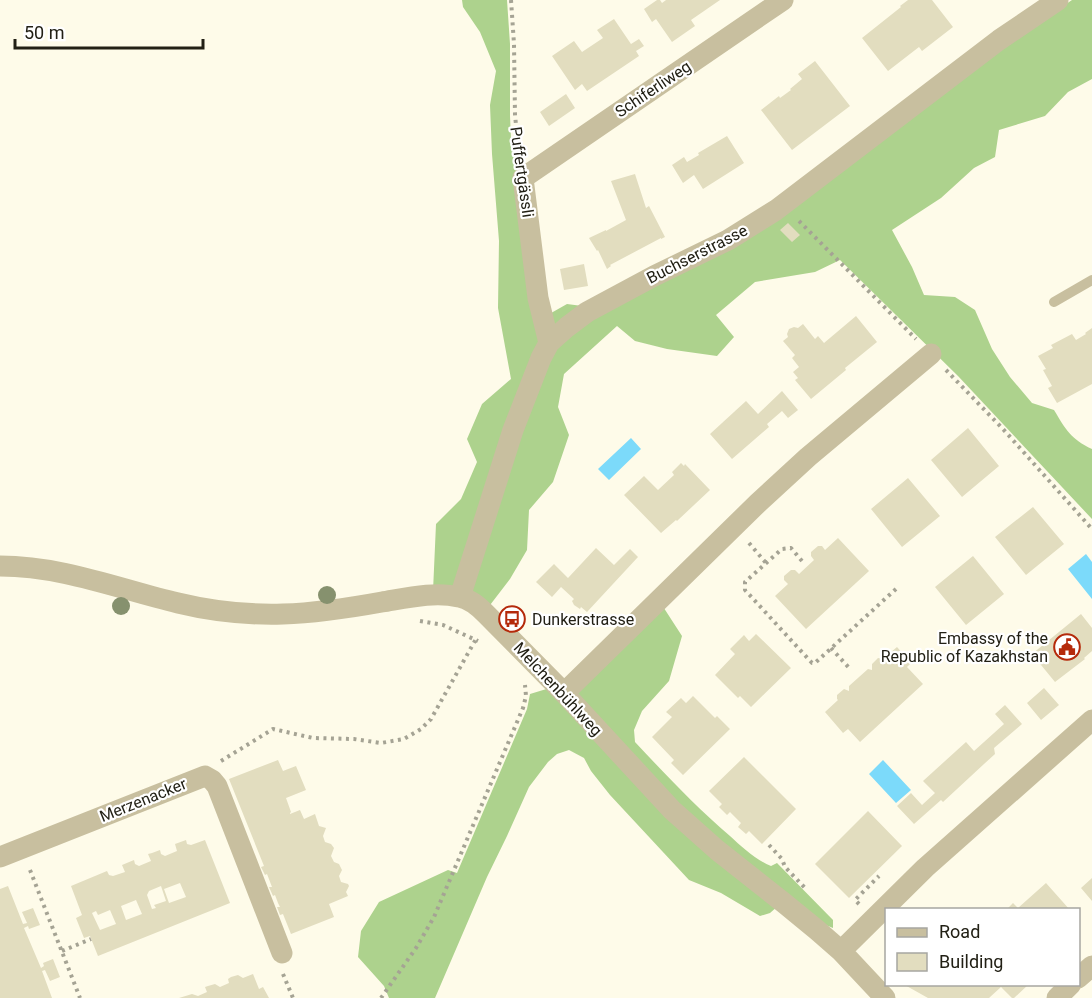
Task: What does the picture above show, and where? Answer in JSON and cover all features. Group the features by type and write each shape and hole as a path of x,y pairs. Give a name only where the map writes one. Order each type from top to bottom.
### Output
{"street":[{"name":"Schiferliweg","path":"523,178 783,0"},
{"name":"Buchserstrasse","path":"460,597 513,430 549,343 587,312 728,240 776,210 999,40 1058,0"},
{"name":"Puffertgässli","path":"523,178 538,298 549,343"},
{"path":"564,693 758,503 808,457 931,354"},
{"path":"0,566 68,573 181,604 255,613 315,612 430,596 460,597"},
{"name":"Melchenbühlweg","path":"460,597 476,604 564,693 658,797 694,832 841,951 885,998"},
{"path":"841,951 925,868 1092,720"},
{"name":"Merzenacker","path":"0,857 205,776 213,780 217,786 282,953"},
{"path":"1080,976 1092,966"},
{"path":"1056,998 1069,986"}],"lane":[{"path":"1054,302 1092,280"}],"path":[{"name":"Puffertgässli","path":"511,0 516,137 523,178"},
{"path":"802,561 791,548 782,549 745,582 746,590 812,663 815,663 897,588"},
{"path":"205,776 223,759 273,729 313,738 354,739 381,743 404,739 412,735 431,719 476,640"},
{"path":"831,648 851,670"},
{"path":"381,998 416,948 434,917 523,708 526,696 525,682"},
{"path":"769,845 782,859 785,867 810,892"},
{"path":"21,848 80,998"},
{"path":"861,894 879,876"},
{"path":"62,951 91,939"}],"green space":[{"path":"462,0 507,0 511,139 537,321 567,304 605,309 642,289 1072,0 1092,0 1092,79 1068,92 1045,116 999,130 995,157 974,168 941,198 892,230 924,295 955,297 975,310 992,349 1010,377 1032,403 1054,410 1070,433 1079,442 1092,449 1092,519 958,376 840,260 815,272 755,282 716,315 734,337 717,356 667,349 635,341 617,326 564,374 558,407 569,435 553,482 529,510 527,550 510,579 487,609 433,591 436,524 461,499 477,462 467,439 482,404 511,379 498,308 499,241 490,105 496,71 480,32 463,7"},
{"path":"660,602 682,636 669,681 642,711 634,730 635,742 693,802 744,849 771,866 777,863 833,920 833,928 778,906 770,913 760,916 721,893 689,880 610,795 584,758 569,750 557,754 548,762 529,787 435,998 389,998 384,986 358,957 361,931 379,902 448,870 457,873 527,709 530,694 553,687 564,697"}],"water":[{"path":"631,438 641,449 609,480 598,469"},
{"path":"1086,554 1092,562 1092,599 1068,569"},
{"path":"883,760 911,790 896,803 869,774"}],"building":[{"path":"657,0 662,3 666,0 720,0 691,20 695,26 672,42 656,19 652,22 644,9"},
{"path":"908,0 932,0 953,27 922,51 919,47 888,71 862,38"},
{"path":"614,19 631,44 639,39 644,46 636,51 639,56 587,91 582,84 575,90 552,56 574,41 582,52 603,38 597,30"},
{"path":"815,61 850,106 792,150 761,110 791,90 802,79 798,74"},
{"path":"566,94 575,108 549,126 540,112"},
{"path":"727,136 744,163 703,189 694,175 683,183 672,165 684,157 687,162"},
{"path":"635,174 646,208 649,206 665,237 610,265 607,269 589,238 626,220 611,181"},
{"path":"788,223 800,235 792,242 780,230"},
{"path":"584,264 588,286 564,290 560,269"},
{"path":"856,316 877,342 811,399 795,380 798,378 793,372 799,367 792,358 795,355 783,341 788,337 789,329 798,328 803,324 815,339 818,336 824,343"},
{"path":"1092,328 1092,384 1057,403 1048,388 1052,386 1038,356 1053,348 1051,345 1072,334 1076,340"},
{"path":"782,391 798,410 788,418 782,411 767,424 769,427 732,459 710,434 746,401 758,414"},
{"path":"968,428 999,466 962,497 931,460"},
{"path":"681,463 684,466 685,464 710,490 661,533 624,495 644,476 658,490 674,475 672,472"},
{"path":"908,478 940,516 902,547 871,509"},
{"path":"1033,507 1064,544 1026,575 995,537"},
{"path":"838,538 869,571 806,629 775,596 788,584 784,576 791,570 799,574 814,560 811,552 818,546 822,546 825,550"},
{"path":"596,548 614,565 630,549 638,557 587,612 574,605 572,601 574,599 561,587 552,597 536,582 554,564 568,578"},
{"path":"973,556 1004,594 966,625 935,587"},
{"name":"Embassy of the Republic of Kazakhstan","path":"1081,614 1092,628 1092,651 1055,682 1032,654"},
{"path":"756,634 791,668 751,707 740,696 738,698 715,675 735,654 730,649 744,635 749,641"},
{"path":"897,647 911,663 907,667 923,684 860,742 848,729 843,733 825,712 838,700 837,695 844,689 849,691 849,686 868,669 872,670 872,664 878,658 883,659"},
{"path":"1044,688 1059,705 1041,720 1027,703"},
{"path":"693,696 730,729 683,775 671,763 674,760 652,737 672,717 666,712 681,698 686,703"},
{"path":"1005,705 1022,724 994,748 995,754 943,802 941,800 914,824 897,806 911,793 922,805 935,793 923,781 966,742 974,751 1004,724 995,714"},
{"path":"744,757 796,809 762,844 749,831 746,834 738,827 741,823 730,812 727,815 719,807 722,804 709,791"},
{"path":"278,760 283,771 296,766 306,790 286,798 290,814 300,810 304,819 315,814 319,826 326,828 323,836 325,842 334,848 331,856 342,870 339,876 341,882 349,886 346,892 348,896 329,904 334,917 291,934 283,914 280,915 277,907 280,907 269,887 272,887 267,874 265,875 261,867 264,866 229,779"},
{"path":"868,811 902,846 849,898 815,864"},
{"path":"186,840 187,844 191,845 205,840 230,903 98,956 90,936 84,938 76,918 82,915 71,886 107,871 113,876 125,872 122,865 134,860 139,866 151,861 148,854 160,850 165,856 177,851 175,844","holes":["180,883 186,897 169,903 164,889","161,886 166,901 154,905 156,908 152,909 147,895 149,891","136,900 142,914 126,920 121,906","110,910 116,924 100,930 92,913 96,911 98,915"]},
{"path":"1092,878 1092,901 1081,888"},
{"path":"1046,883 1068,908 1018,908"},
{"path":"8,886 23,924 27,923 22,912 33,908 40,925 29,929 28,926 24,928 41,968 44,966 43,963 53,959 60,977 50,981 45,970 42,971 52,998 0,998 0,889"},
{"path":"1013,903 1018,908 1008,908"},
{"path":"253,974 259,989 263,987 269,998 179,998 192,994 198,996 207,992 205,987 215,984 220,987 229,983 228,979 231,977 238,975 243,978"},
{"path":"907,986 1027,986 1014,998 1001,987 989,998 928,998"}],"place":[{"name":"Dunkerstrasse","path":"512,619"},
{"name":"Embassy of the Republic of Kazakhstan","path":"1067,647"}]}
